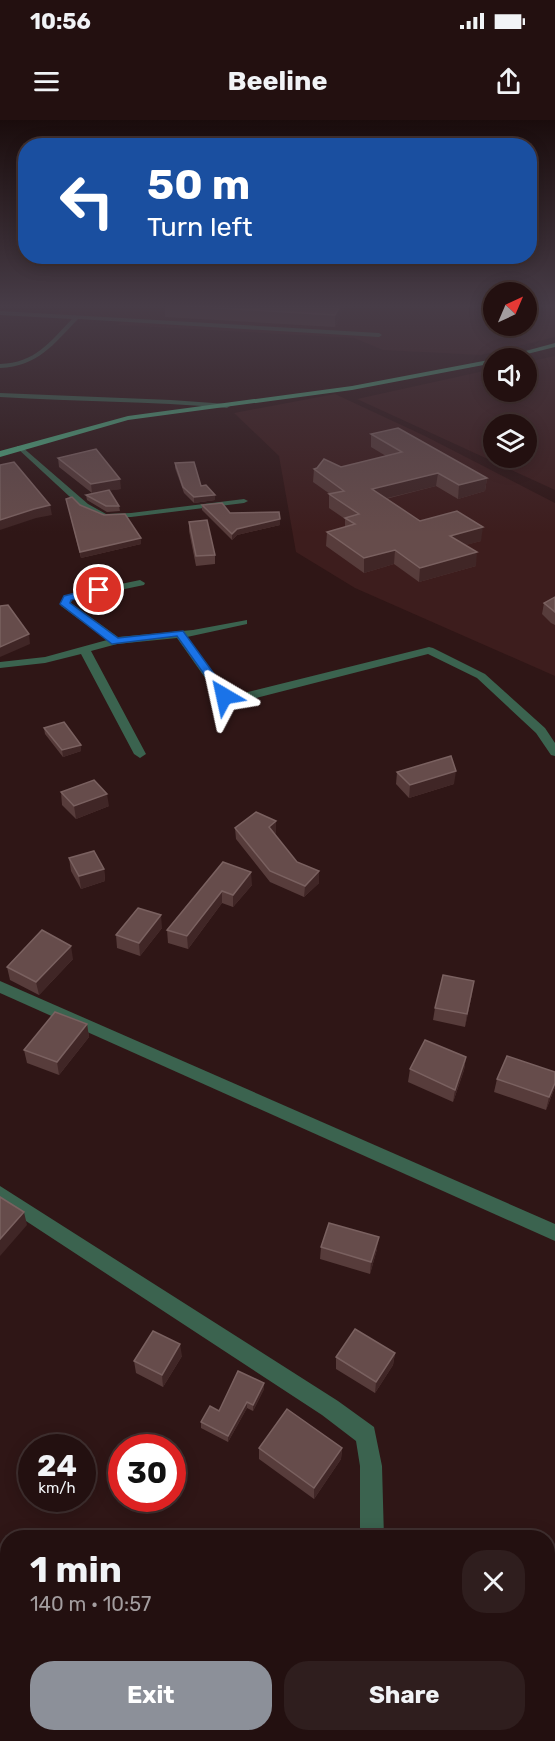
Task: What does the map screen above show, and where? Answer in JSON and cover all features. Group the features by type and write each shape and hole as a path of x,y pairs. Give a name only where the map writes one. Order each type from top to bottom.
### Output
{"main road":[{"path":"0,454 128,418 227,406 387,382"}],"street":[{"path":"116,641 65,604 68,598 78,594 140,583"},
{"path":"0,665 45,660 116,641 193,633 243,622"},
{"path":"179,633 224,696 240,698 429,650 481,676 541,731 555,752"},
{"path":"85,650 140,753"},
{"path":"0,987 555,1233"},
{"path":"0,1194 330,1408 366,1435 371,1466 372,1530"}],"lane":[{"path":"0,395 80,400 187,402 227,406"},
{"path":"19,447 85,506 105,516 244,501"}],"shaded area":[{"path":"436,382 483,382 483,402 537,402 537,382 555,382 555,490 507,468 537,468 537,414 483,414 483,457 357,399"},
{"path":"335,394 425,436 483,466 483,468 555,503 555,676 355,588 296,552 279,456 234,413"}],"building":[{"path":"398,428 487,478 459,485 438,473 372,489 420,521 457,511 483,527 450,536 477,552 420,568 395,550 364,558 327,532 355,524 345,518 359,514 329,494 344,491 314,469 324,459 341,467 402,452 371,434"},
{"path":"96,449 120,479 91,484 58,458"},
{"path":"14,462 50,505 0,520 0,465"},
{"path":"194,462 201,486 206,485 215,495 194,497 183,487 175,463"},
{"path":"109,490 119,506 106,506 86,495"},
{"path":"72,497 80,505 104,515 125,514 141,538 80,552 66,499"},
{"path":"222,503 230,513 279,512 280,519 237,529 232,534 202,505"},
{"path":"207,520 215,555 196,556 189,522"},
{"path":"555,597 555,612 544,603"},
{"path":"8,605 29,634 0,647 0,606"},
{"path":"64,722 81,745 62,750 44,728"},
{"path":"451,756 456,771 410,785 397,772"},
{"path":"94,780 107,794 74,806 61,792"},
{"path":"256,812 276,821 269,827 297,862 319,871 305,886 270,871 235,828"},
{"path":"94,851 104,869 79,876 69,858"},
{"path":"223,862 251,872 233,895 222,891 187,936 167,930"},
{"path":"138,908 161,915 139,943 116,935"},
{"path":"42,930 71,946 36,982 7,967"},
{"path":"443,975 474,981 467,1014 435,1008"},
{"path":"55,1012 87,1024 57,1062 24,1050"},
{"path":"425,1040 466,1057 455,1090 410,1069"},
{"path":"507,1056 555,1072 555,1083 549,1097 497,1079"},
{"path":"0,1197 24,1212 0,1239"},
{"path":"329,1223 379,1237 371,1262 321,1247"},
{"path":"355,1329 395,1353 376,1382 336,1357"},
{"path":"153,1331 180,1344 162,1375 134,1361"},
{"path":"238,1371 264,1383 253,1405 247,1402 228,1436 201,1422 210,1406 219,1411"},
{"path":"287,1409 342,1448 314,1488 259,1448"}],"route":[{"path":"99,590 68,598 65,604 116,641 179,633 224,696"}]}
